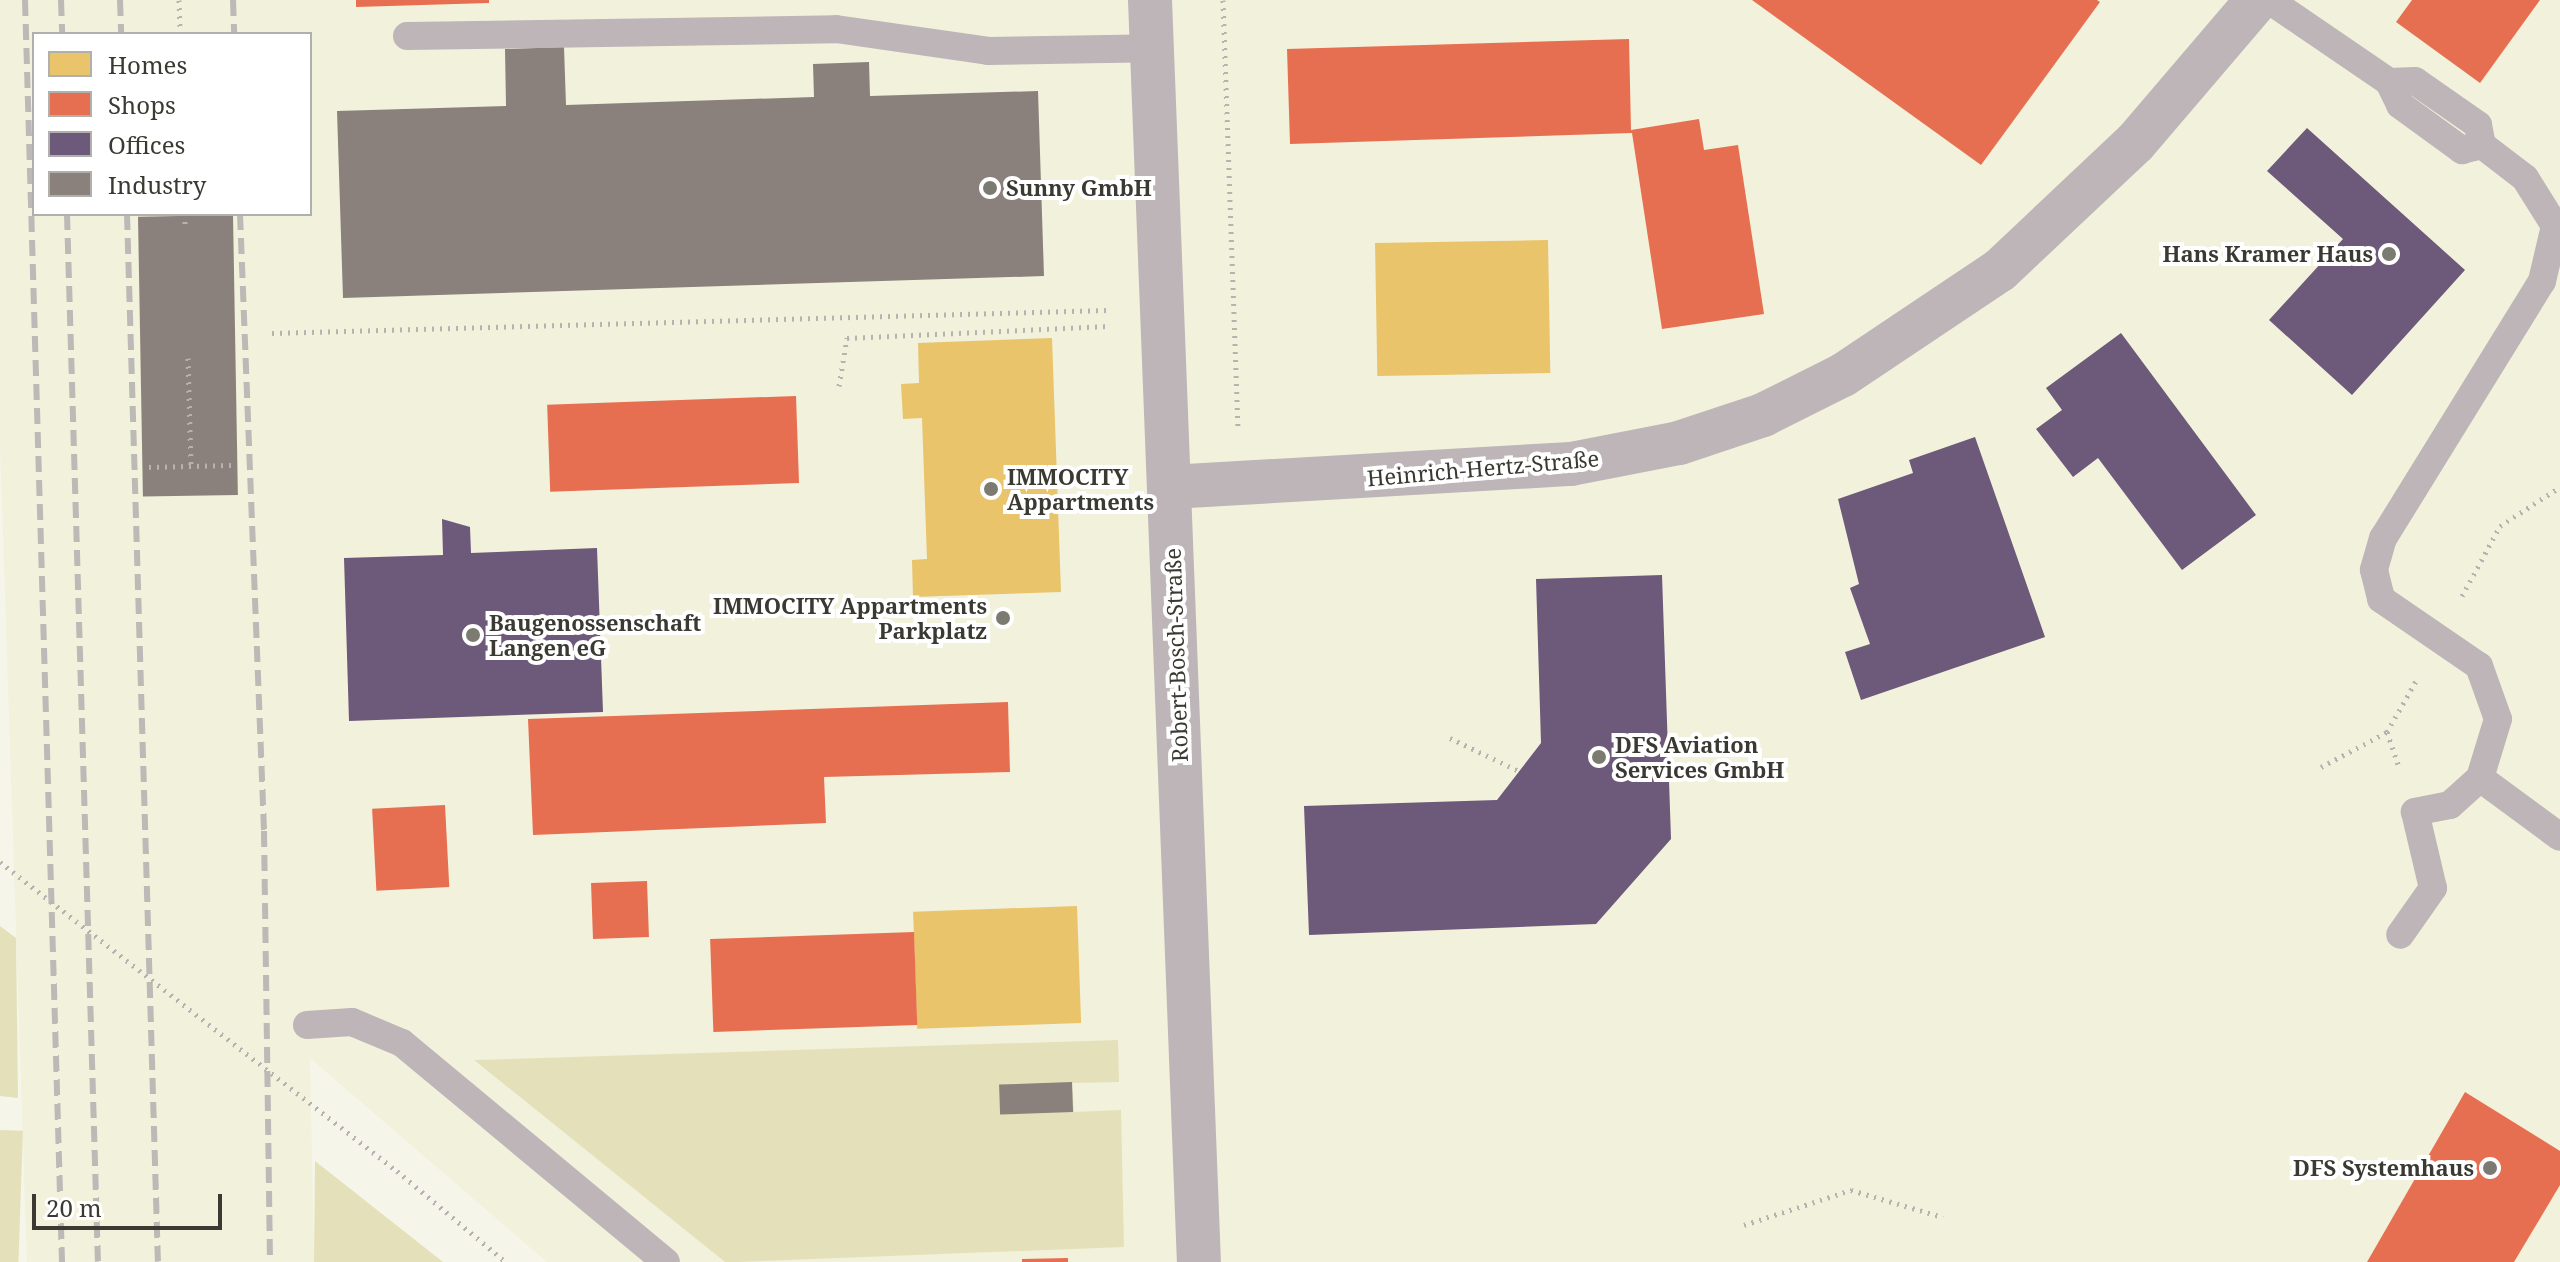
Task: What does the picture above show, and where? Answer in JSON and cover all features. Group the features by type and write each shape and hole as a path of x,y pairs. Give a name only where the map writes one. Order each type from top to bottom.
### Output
{"street":[{"name":"Robert-Bosch-Straße","path":"1150,0 1199,1262"},
{"name":"Heinrich-Hertz-Straße","path":"1170,487 1571,464 1679,443 1763,415 1843,375 2000,270 2135,143 2257,0"}],"lane":[{"path":"2269,0 2389,82 2415,81 2478,125 2482,145 2525,178 2555,226 2542,281 2383,538 2374,570 2381,599 2479,666 2498,719 2480,778 2450,805 2415,812 2433,888 2400,935"},
{"path":"407,36 836,29 988,51 1152,48"},
{"path":"2480,778 2560,837"},
{"path":"307,1025 352,1022 402,1043 666,1262"}],"path":[{"path":"179,0 180,32"},
{"path":"1223,0 1240,484"},
{"path":"185,216 185,224"},
{"path":"272,333 1162,316"},
{"path":"839,386 847,338 1162,316"},
{"path":"188,358 191,466"},
{"path":"149,467 231,465"},
{"path":"1450,738 1519,771"},
{"path":"0,862 397,1171 506,1262"},
{"path":"1744,1225 1851,1190 1943,1217"}],"shaded area":[{"path":"0,0 2560,0 2560,1262 547,1262 310,1058 314,1262 27,1262 0,443"},
{"path":"0,926 16,938 18,1098 0,1096"},
{"path":"1118,1040 1119,1082 1072,1083 1074,1112 1121,1110 1124,1247 738,1262 725,1262 474,1060"},
{"path":"0,1130 23,1131 18,1262 0,1262"},
{"path":"315,1161 443,1262 314,1262"}],"building: Homes":[{"path":"1548,240 1550,373 1377,376 1375,243"},
{"name":"IMMOCITY Appartments","path":"1052,338 1061,592 913,597 912,560 927,559 922,418 903,419 901,384 919,383 918,343"},
{"path":"1077,906 1081,1023 917,1029 913,912"}],"building: Shops":[{"path":"356,0 489,0 489,3 356,7"},
{"path":"1752,0 2097,0 2100,2 1981,165"},
{"path":"2412,0 2540,0 2480,83 2396,22"},
{"path":"1629,39 1631,130 1699,119 1704,150 1738,145 1764,314 1662,329 1632,133 1290,144 1287,49"},
{"path":"796,396 799,483 550,492 547,405"},
{"path":"1008,702 1010,772 824,777 826,823 533,835 528,719"},
{"path":"445,805 449,887 376,891 372,809"},
{"path":"647,881 649,937 593,939 591,883"},
{"path":"914,932 917,1025 713,1032 710,939"},
{"name":"DFS Systemhaus","path":"2465,1092 2560,1151 2560,1185 2514,1262 2367,1262"},
{"path":"1068,1258 1068,1262 1022,1262 1022,1259"}],"building: Offices":[{"name":"Hans Kramer Haus","path":"2307,128 2465,270 2352,395 2269,320 2343,239 2267,171"},
{"path":"2121,333 2256,515 2182,570 2098,458 2073,477 2036,429 2062,410 2046,388"},
{"path":"1975,437 2045,637 1861,700 1845,652 1870,644 1850,588 1859,584 1838,499 1913,473 1909,460"},
{"name":"Baugenossenschaft Langen eG","path":"442,519 470,527 471,553 597,548 603,712 349,721 344,558 443,555"},
{"name":"DFS Aviation Services GmbH","path":"1662,575 1671,839 1596,924 1309,935 1304,806 1497,800 1541,743 1536,579"}],"building: Industry":[{"path":"564,47 566,105 814,97 813,64 869,62 870,96 1038,91 1044,276 343,298 337,111 506,106 505,49"},
{"path":"233,216 238,495 143,497 138,217"},
{"path":"1072,1082 1073,1112 1000,1115 999,1085"}],"railway":[{"path":"25,0 62,1262"},
{"path":"61,0 62,32"},
{"path":"120,0 121,32"},
{"path":"233,0 234,32"},
{"path":"67,216 98,1262"},
{"path":"127,216 158,1262"},
{"path":"240,216 264,831 270,1262"}],"place":[{"name":"Sunny GmbH","path":"990,188"},
{"name":"Hans Kramer Haus","path":"2389,254"},
{"name":"IMMOCITY Appartments","path":"991,489"},
{"name":"IMMOCITY Appartments Parkplatz","path":"1003,618"},
{"name":"Baugenossenschaft Langen eG","path":"473,635"},
{"name":"DFS Aviation Services GmbH","path":"1599,757"},
{"name":"DFS Systemhaus","path":"2490,1168"}]}
